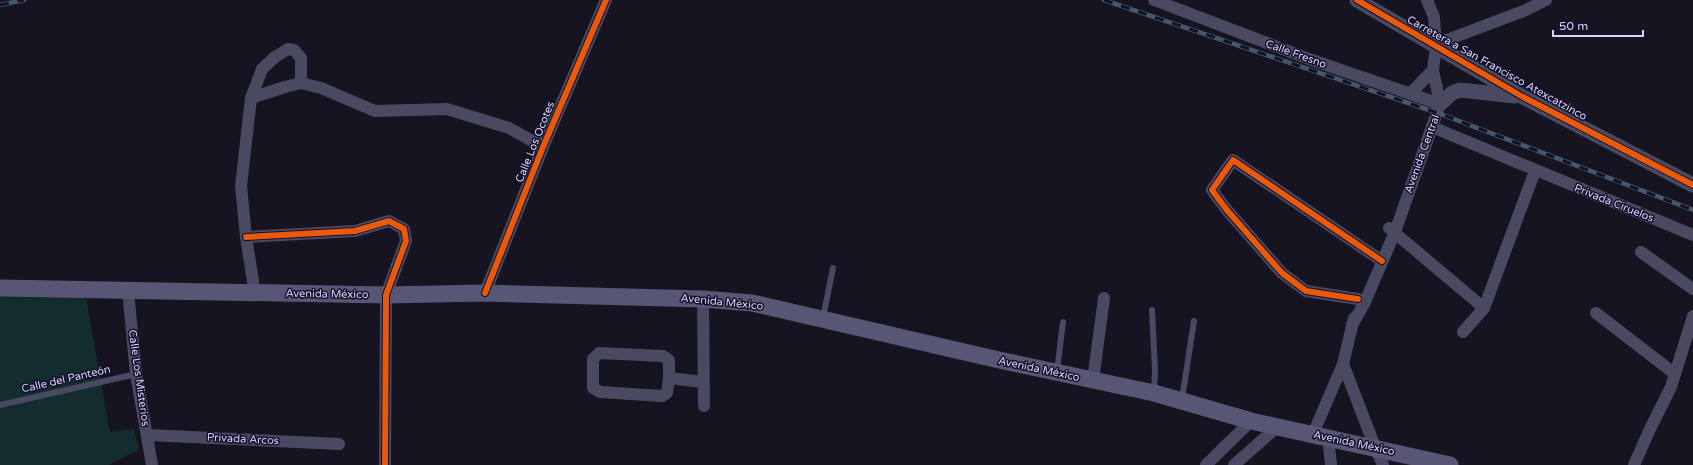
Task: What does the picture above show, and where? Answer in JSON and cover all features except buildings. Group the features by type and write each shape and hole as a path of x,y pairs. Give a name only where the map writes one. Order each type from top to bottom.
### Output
{"main road":[{"name":"Avenida México","path":"0,288 255,294 386,295 485,293 703,299 752,303 1154,393 1251,421 1450,465"}],"street":[{"name":"Calle Los Ocotes","path":"485,293 543,147 606,0"},
{"name":"Calle Fresno","path":"1154,0 1309,59 1440,104"},
{"name":"Carretera a San Francisco Atexcatzinco","path":"1357,0 1523,97 1693,185"},
{"name":"Avenida Central","path":"1321,436 1343,364 1358,299 1400,214 1440,104 1433,70 1436,46 1434,17 1427,0"},
{"path":"1436,46 1526,10 1546,0"},
{"path":"255,294 246,237 241,186 251,98 262,69 275,57 288,49 294,50 301,58 301,83"},
{"path":"1410,94 1433,70"},
{"path":"251,98 301,83 321,88 375,111 447,109 509,128 543,147"},
{"path":"1440,104 1452,93 1460,90 1523,97"},
{"name":"Privada Ciruelos","path":"1432,127 1534,171 1693,235"},
{"path":"1358,299 1306,291 1282,273 1226,209 1212,190 1233,160 1379,258"},
{"path":"1463,332 1484,308 1534,171"},
{"path":"246,237 355,231 389,221 404,229 406,241 386,295 385,465"},
{"path":"1392,230 1484,308"},
{"path":"1641,252 1693,289"},
{"name":"Avenida Central","path":"1352,325 1365,302 1379,258"},
{"name":"Calle Los Misterios","path":"128,291 136,374 152,465"},
{"path":"1093,380 1104,298"},
{"path":"703,299 704,406"},
{"path":"1596,313 1675,374"},
{"path":"1634,465 1671,387 1693,316"},
{"path":"599,353 663,356 669,360 669,378 667,393 662,396 600,392 593,388 593,359 599,353"},
{"path":"1343,364 1374,447 1383,465"},
{"path":"669,378 703,382"},
{"path":"1206,465 1251,421"},
{"path":"1234,465 1277,427"},
{"name":"Privada Arcos","path":"147,435 339,444"},
{"path":"1321,436 1331,465"}],"lane":[{"path":"822,319 833,268"},
{"path":"1152,310 1155,371 1154,393"},
{"path":"1181,401 1194,321"},
{"path":"1057,372 1063,322"},
{"name":"Calle del Panteón","path":"0,405 136,374"}],"green space":[{"path":"0,297 86,298 110,432 134,429 139,449 109,465 0,465"}],"railway":[{"path":"0,5 24,0"},
{"path":"1104,0 1438,113 1693,210"}],"cycle path":[{"path":"485,293 543,147 606,0"},
{"path":"1357,0 1523,97 1693,185"},
{"path":"1358,299 1306,291 1282,273 1226,209 1212,190 1233,160 1382,261"},
{"path":"246,237 355,231 389,221 404,229 406,241 386,295 385,465"}]}
